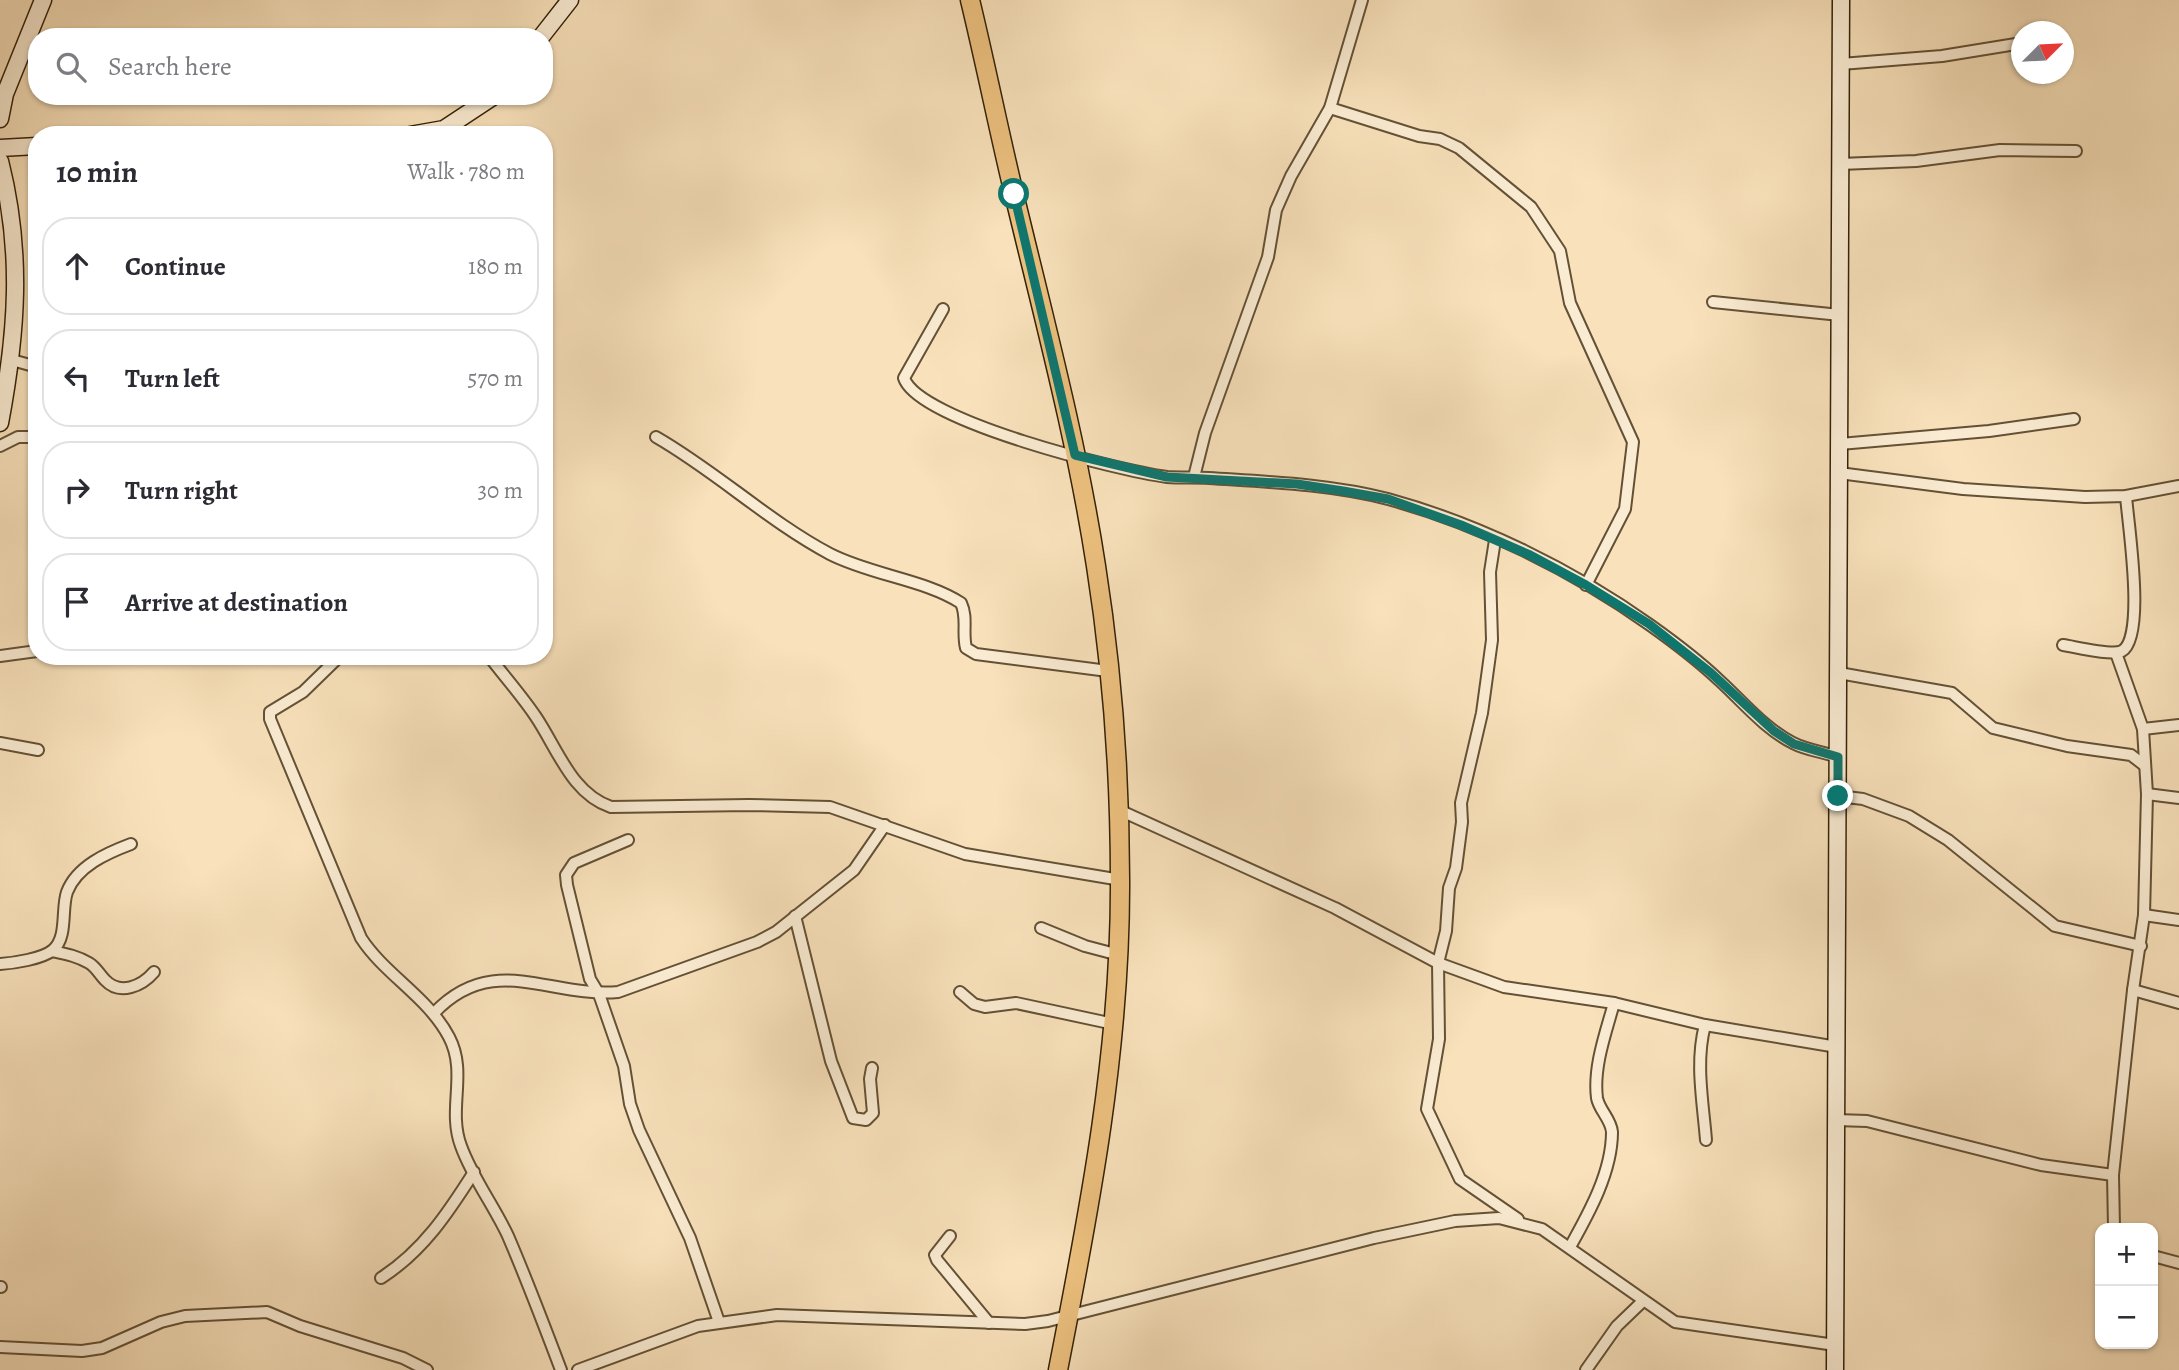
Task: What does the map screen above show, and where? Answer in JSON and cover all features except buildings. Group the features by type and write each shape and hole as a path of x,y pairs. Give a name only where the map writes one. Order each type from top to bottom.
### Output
{"main road":[{"path":"32,28 43,0"},
{"path":"548,28 570,0"},
{"path":"970,0 1075,455 1096,563 1119,810 1121,880 1114,1024 1097,1164 1058,1370"},
{"path":"1835,1370 1841,0"},
{"path":"0,119 5,93 28,37"},
{"path":"449,126 480,105"},
{"path":"0,148 28,146"},
{"path":"0,162 15,274 12,360 0,423"}],"street":[{"path":"1194,477 1205,433 1268,257 1276,210 1290,176 1330,108 1362,0"},
{"path":"1840,64 1942,55 2011,45"},
{"path":"1330,108 1409,133 1440,139 1459,148 1531,207 1560,251 1570,303 1633,442 1625,509 1586,585"},
{"path":"1840,164 1916,162 2000,150 2076,151"},
{"path":"1713,302 1840,315"},
{"path":"943,309 907,368 904,378 906,386 922,399 994,433 1075,455 1167,477 1297,484 1388,499 1495,540 1586,585 1649,624 1711,673 1774,731 1794,744 1838,757"},
{"path":"12,360 28,364"},
{"path":"1840,444 1977,432 2074,419"},
{"path":"0,446 18,437 28,437"},
{"path":"656,437 703,467 755,509 831,554 858,567 961,603 966,614 963,639 966,648 976,654 1108,671"},
{"path":"1839,473 1963,489 2085,497 2126,496 2179,486"},
{"path":"2063,645 2116,653 2125,649 2131,641 2135,620 2126,496"},
{"path":"1495,540 1490,572 1492,640 1488,677 1461,803 1462,822 1449,888 1444,947 1438,963 1439,1039 1428,1114 1460,1179 1523,1222 1570,1247 1642,1302 1675,1322 1835,1345"},
{"path":"0,656 28,652"},
{"path":"2114,1223 2113,1175 2144,915 2147,794 2143,729 2116,653"},
{"path":"331,665 303,692 275,707 270,712 270,719 361,938 371,953 434,1013 458,1056 455,1126 461,1147 507,1235 561,1370"},
{"path":"496,665 536,716 569,771 594,802 625,808 749,805 830,807 965,854 1121,880"},
{"path":"1839,673 1952,693 1993,728 2067,746 2131,755 2144,765"},
{"path":"2143,729 2179,725"},
{"path":"0,743 38,750"},
{"path":"2147,794 2179,798"},
{"path":"1838,796 1863,799 1909,816 1948,841 2055,926 2141,946"},
{"path":"1119,810 1335,908 1438,963 1504,986 1614,1003 1705,1025 1837,1047"},
{"path":"434,1013 458,992 500,981 527,980 599,993 618,992 757,942 854,870 886,825"},
{"path":"628,840 574,863 566,875 590,979 599,993 624,1066 630,1104 639,1130 690,1238 719,1322"},
{"path":"52,951 59,941 67,893 74,881 105,854 131,844"},
{"path":"2144,915 2179,920"},
{"path":"795,916 831,1060 853,1118 858,1121 866,1120 873,1113 870,1079 872,1069"},
{"path":"1041,928 1119,956"},
{"path":"0,964 52,951 74,955 93,965 105,981 124,988 145,982 154,972"},
{"path":"2133,990 2179,1003"},
{"path":"960,992 974,1004 985,1007 1016,1003 1114,1024"},
{"path":"1570,1247 1602,1180 1611,1140 1609,1122 1597,1100 1597,1084 1601,1051 1614,1003"},
{"path":"1705,1025 1700,1043 1700,1077 1706,1140"},
{"path":"1836,1120 1867,1121 2041,1165 2113,1175"},
{"path":"381,1279 399,1267 434,1233 474,1172"},
{"path":"584,1369 698,1326 719,1322 789,1315 1025,1324 1069,1316 1414,1229 1499,1218 1523,1222"},
{"path":"950,1236 935,1255 989,1323"},
{"path":"2158,1257 2179,1263"},
{"path":"1586,1370 1617,1326 1642,1302"},
{"path":"0,1347 82,1350 102,1348 161,1322 185,1316 267,1312 300,1326 403,1358 426,1370"}],"route":[{"path":"1014,194 1075,455 1167,477 1297,484 1388,499 1461,525 1530,555 1586,585 1649,624 1711,673 1774,731 1794,744 1838,757 1838,796"}]}
